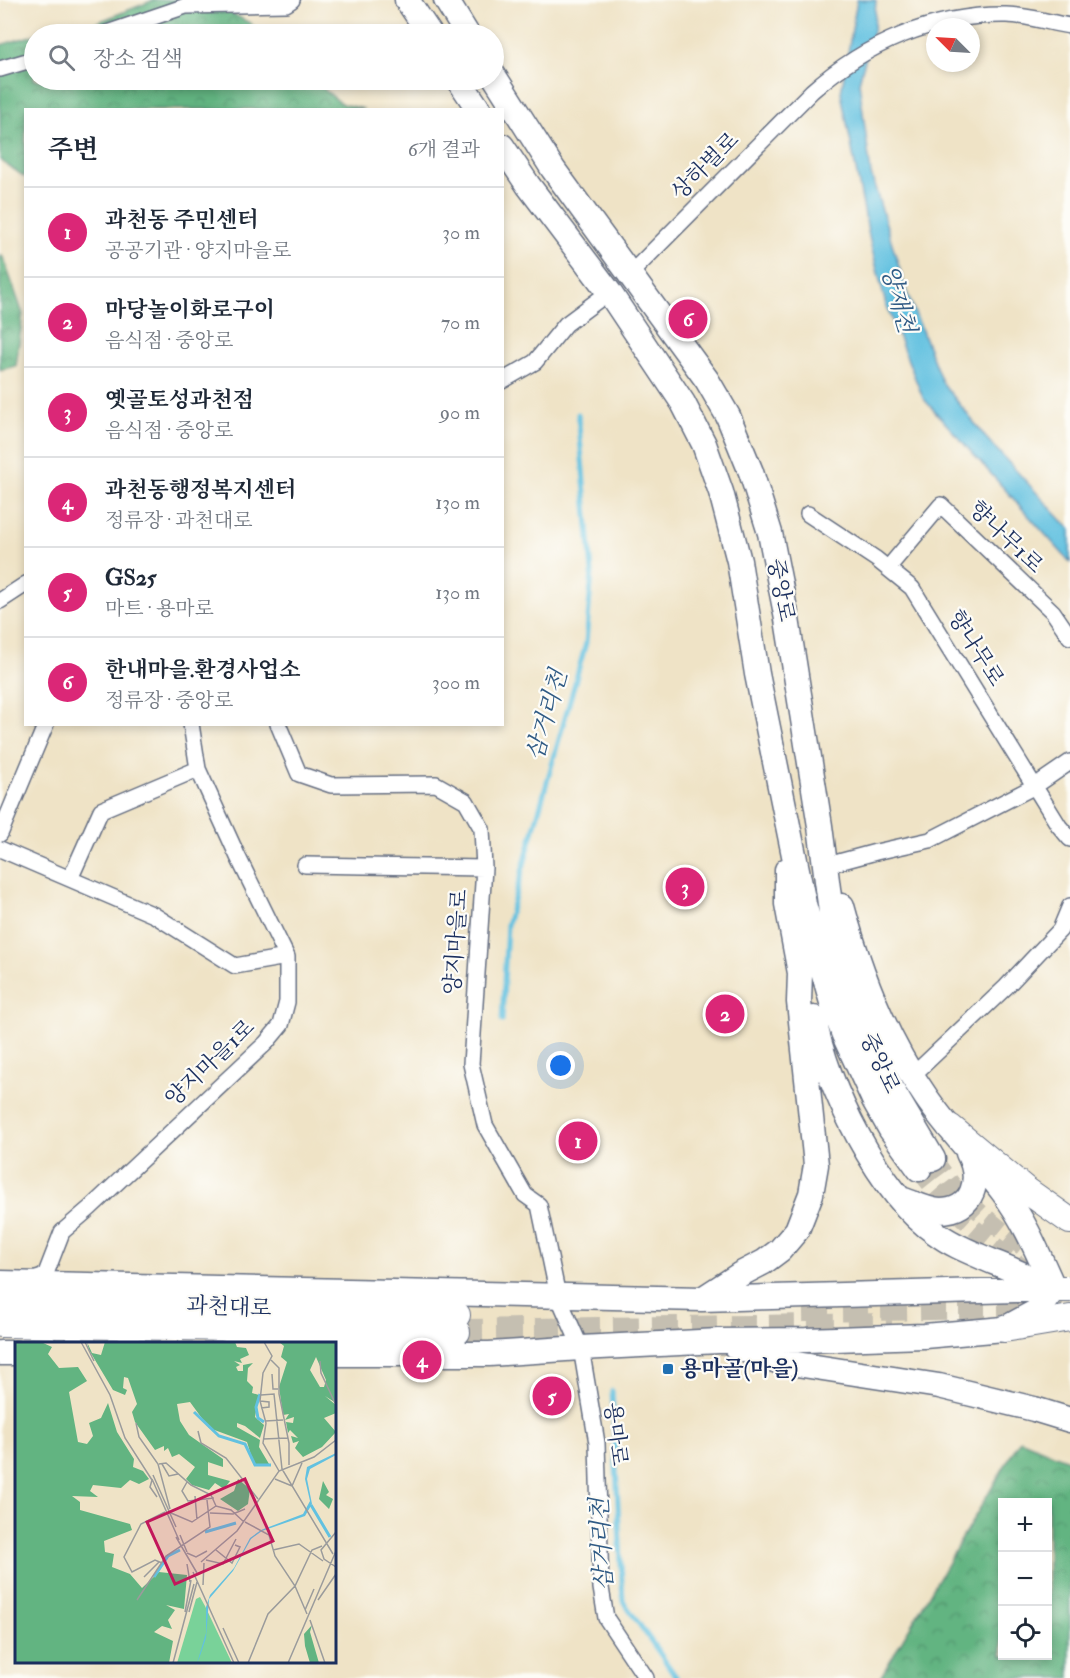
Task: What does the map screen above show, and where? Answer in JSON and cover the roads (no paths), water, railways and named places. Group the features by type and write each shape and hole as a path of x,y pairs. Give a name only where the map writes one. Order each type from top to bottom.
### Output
{"highway":[{"path":"957,1136 1070,1221"},
{"name":"과천대로","path":"0,1300 457,1324 0,1324"},
{"path":"1004,1329 1070,1318"}],"main road":[{"path":"407,0 423,24"},
{"path":"446,0 461,24"},
{"path":"466,90 478,108"},
{"name":"중앙로","path":"503,90 553,170 707,380 728,416 751,472 770,533 787,619 820,826 837,959 858,1017 885,1080 926,1164 891,1130 874,1100 833,1006 804,904 757,674 739,561 721,492 704,444 682,403 609,292 528,185 504,149"},
{"path":"786,816 787,904 800,973 810,998 824,1060 838,1093 883,1178 898,1198 922,1222 950,1242 1065,1293"},
{"path":"820,826 835,863 841,901 862,971 902,1059 924,1095 1003,1192 1065,1293"},
{"path":"702,1299 780,1250 797,1230 807,1206 816,1166 799,1002 800,973"},
{"path":"898,1198 927,1209 940,1210 953,1208 965,1202 975,1184 974,1172 972,1159 957,1136"},
{"path":"0,1283 702,1299 1065,1293"},
{"path":"336,1354 489,1354 581,1347 924,1335 1004,1329 1065,1293"},
{"path":"719,1341 777,1361 939,1386 1035,1409 1070,1420"}],"street":[{"path":"133,24 186,6 286,4 292,0"},
{"name":"상하벌로","path":"630,274 812,91 831,74 854,59 896,36 960,18 1008,15 1070,26"},
{"path":"0,69 24,62"},
{"path":"504,380 535,362 566,324 609,292"},
{"name":"향나무1로","path":"888,568 941,505 1053,612 1070,637"},
{"name":"향나무로","path":"808,514 876,559 912,588 1059,826 1070,839"},
{"path":"0,601 24,585"},
{"path":"0,834 45,726"},
{"name":"양지마을1로","path":"26,1284 45,1276 62,1232 257,1051 281,1025 287,1002 287,957 198,769 191,726"},
{"name":"양지마을로","path":"279,726 299,774 331,785 436,784 466,801 482,830 484,868 471,1064 485,1125 525,1195 539,1205 558,1296"},
{"path":"835,863 930,840 1035,786 1070,762"},
{"path":"70,879 101,810 198,769"},
{"path":"0,849 154,915 235,966 287,957"},
{"path":"305,865 484,868"},
{"path":"913,1075 1006,987 1053,938 1060,930 1070,906"},
{"name":"용마로","path":"558,1296 581,1347 597,1443 601,1588 606,1618 646,1678"}],"water":[{"name":"양재천","path":"857,0 876,0 874,27 859,82 871,174 906,290 942,382 987,439 1070,529 1070,562 923,398 886,305 870,241 841,93"}],"waterway":[{"name":"삼거리천","path":"502,1021 507,925 586,643 592,572 578,414"},
{"name":"삼거리천","path":"612,1391 623,1601 677,1678"}],"tunnel":[{"path":"933,1159 956,1190 1040,1261"},
{"path":"919,1169 955,1210 1024,1269"},
{"path":"803,1309 1070,1305"},
{"path":"457,1332 892,1326"}],"place":[{"name":"한내마을.환경사업소","path":"688,319"},
{"name":"옛골토성과천점","path":"685,887"},
{"name":"마당놀이화로구이","path":"725,1014"},
{"name":"과천동 주민센터","path":"578,1141"},
{"name":"과천동행정복지센터","path":"422,1360"},
{"name":"용마골(마을)","path":"668,1369"},
{"name":"GS25","path":"552,1396"}]}
